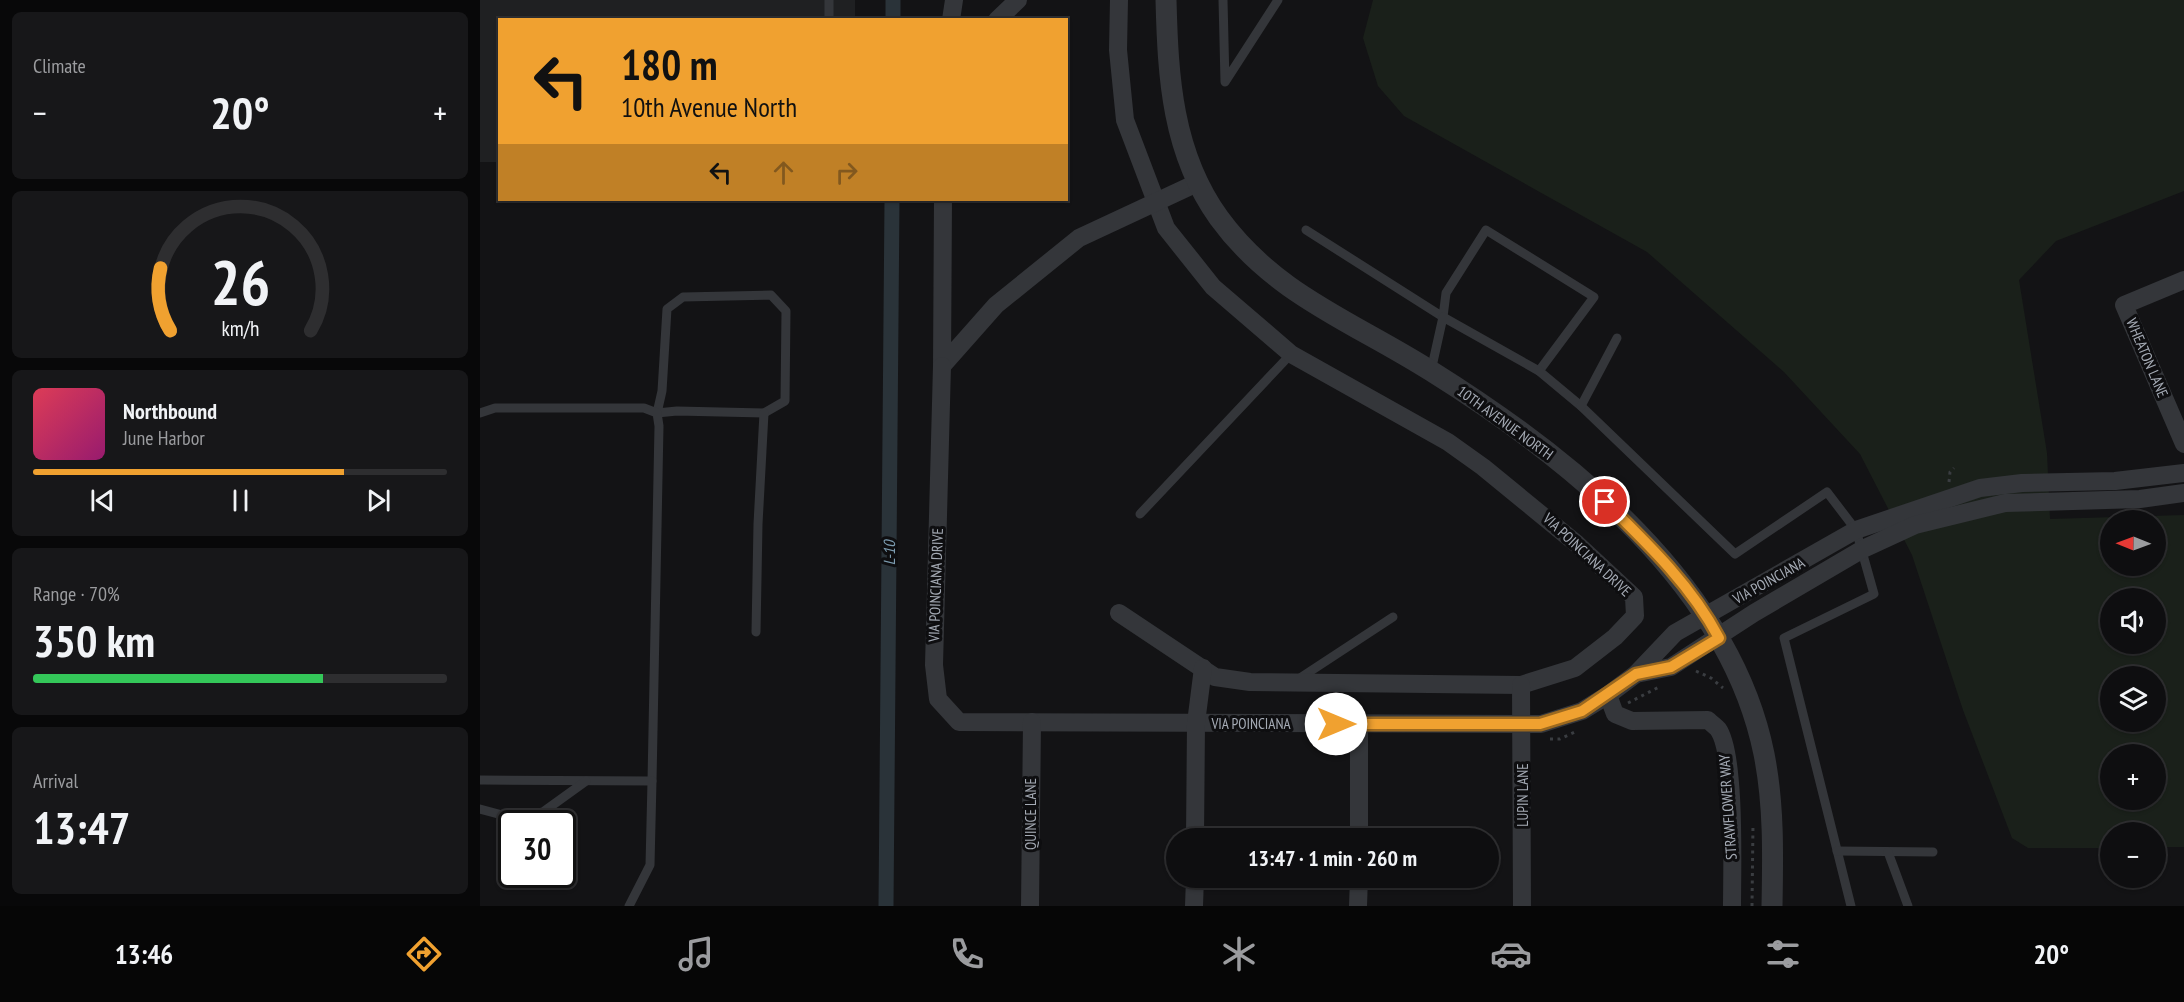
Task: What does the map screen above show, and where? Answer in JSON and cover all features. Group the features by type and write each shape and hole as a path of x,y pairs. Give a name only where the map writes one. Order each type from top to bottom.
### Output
{"street":[{"path":"951,18 954,0"},
{"path":"1000,18 1018,0"},
{"name":"VIA POINCIANA DRIVE","path":"1119,0 1118,50 1125,120 1166,228 1213,287 1291,354 1448,442 1524,498 1634,597 1635,616 1615,637 1575,668 1521,685 1250,682 1215,677 1119,613"},
{"name":"10TH AVENUE NORTH","path":"1166,0 1168,73 1173,109 1182,143 1199,182 1219,217 1238,242 1281,282 1310,302 1431,371 1524,434 1596,494 1659,557 1707,616 1743,686 1764,753 1771,794 1772,906"},
{"path":"942,366 996,305 1079,238 1199,182"},
{"name":"VIA POINCIANA DRIVE","path":"943,201 942,366 934,665 938,699 959,722 1032,722"},
{"name":"WHEATON LANE","path":"2184,280 2124,305 2184,444"},
{"name":"VIA POINCIANA","path":"1636,674 1671,667 1719,638 1754,613 1918,516 1980,488 2022,483 2115,481 2184,473"},
{"name":"VIA POINCIANA","path":"1032,722 1359,724 1524,733 1611,703 1675,633 1856,530 1918,516 2005,503 2140,499 2184,493"},
{"path":"1195,828 1196,723 1203,668"},
{"name":"LUPIN LANE","path":"1521,685 1524,733 1522,906"},
{"name":"STRAWFLOWER WAY","path":"1611,703 1615,714 1632,721 1708,720 1718,729 1723,741 1730,784 1733,834 1732,906"},
{"name":"QUINCE LANE","path":"1030,906 1032,722"},
{"path":"1359,724 1359,828"},
{"path":"1194,906 1195,888"},
{"path":"1358,906 1359,888"}],"lane":[{"path":"829,18 830,0"},
{"path":"1223,0 1225,82 1278,0"},
{"path":"1306,230 1443,317 1539,371 1581,406 1735,554 1827,492 1856,530 1874,594 1784,638 1851,906"},
{"path":"1431,371 1446,293 1486,230 1594,297 1539,371"},
{"path":"480,413 495,408 644,408 657,413 677,411 764,413 785,401 786,311 771,295 683,297 667,309 663,391 657,413 659,426 650,865 629,906"},
{"path":"1581,406 1617,338"},
{"path":"1140,514 1291,354"},
{"path":"756,632 764,413"},
{"path":"1292,682 1393,617"},
{"path":"480,780 652,781"},
{"path":"480,809 513,818 543,812 586,781"},
{"path":"1838,851 1933,852"},
{"path":"1888,852 1908,906"}],"path":[{"path":"1690,673 1700,672 1726,690"},
{"path":"1611,703 1663,685"},
{"path":"1524,733 1560,739 1586,726"},
{"path":"1752,906 1754,814"}],"shaded area":[{"path":"480,0 855,0 855,18 498,18 498,162 480,162"},
{"path":"1373,0 2184,0 2184,191 2056,241 2019,280 2047,453 2050,519 2100,518 2100,576 2166,576 2166,516 2184,515 2184,847 2166,847 2166,822 2100,822 2100,848 2028,848 2012,838 1963,710 1912,555 1860,454 1784,372 1647,252 1404,116 1378,86 1363,38"}],"waterway":[{"name":"L-10","path":"893,0 893,18"},
{"name":"L-10","path":"886,906 892,201"}],"route":[{"path":"1336,724 1524,726 1540,724 1582,711 1636,674 1671,667 1719,638 1707,616 1673,573 1645,541 1605,502"}]}
